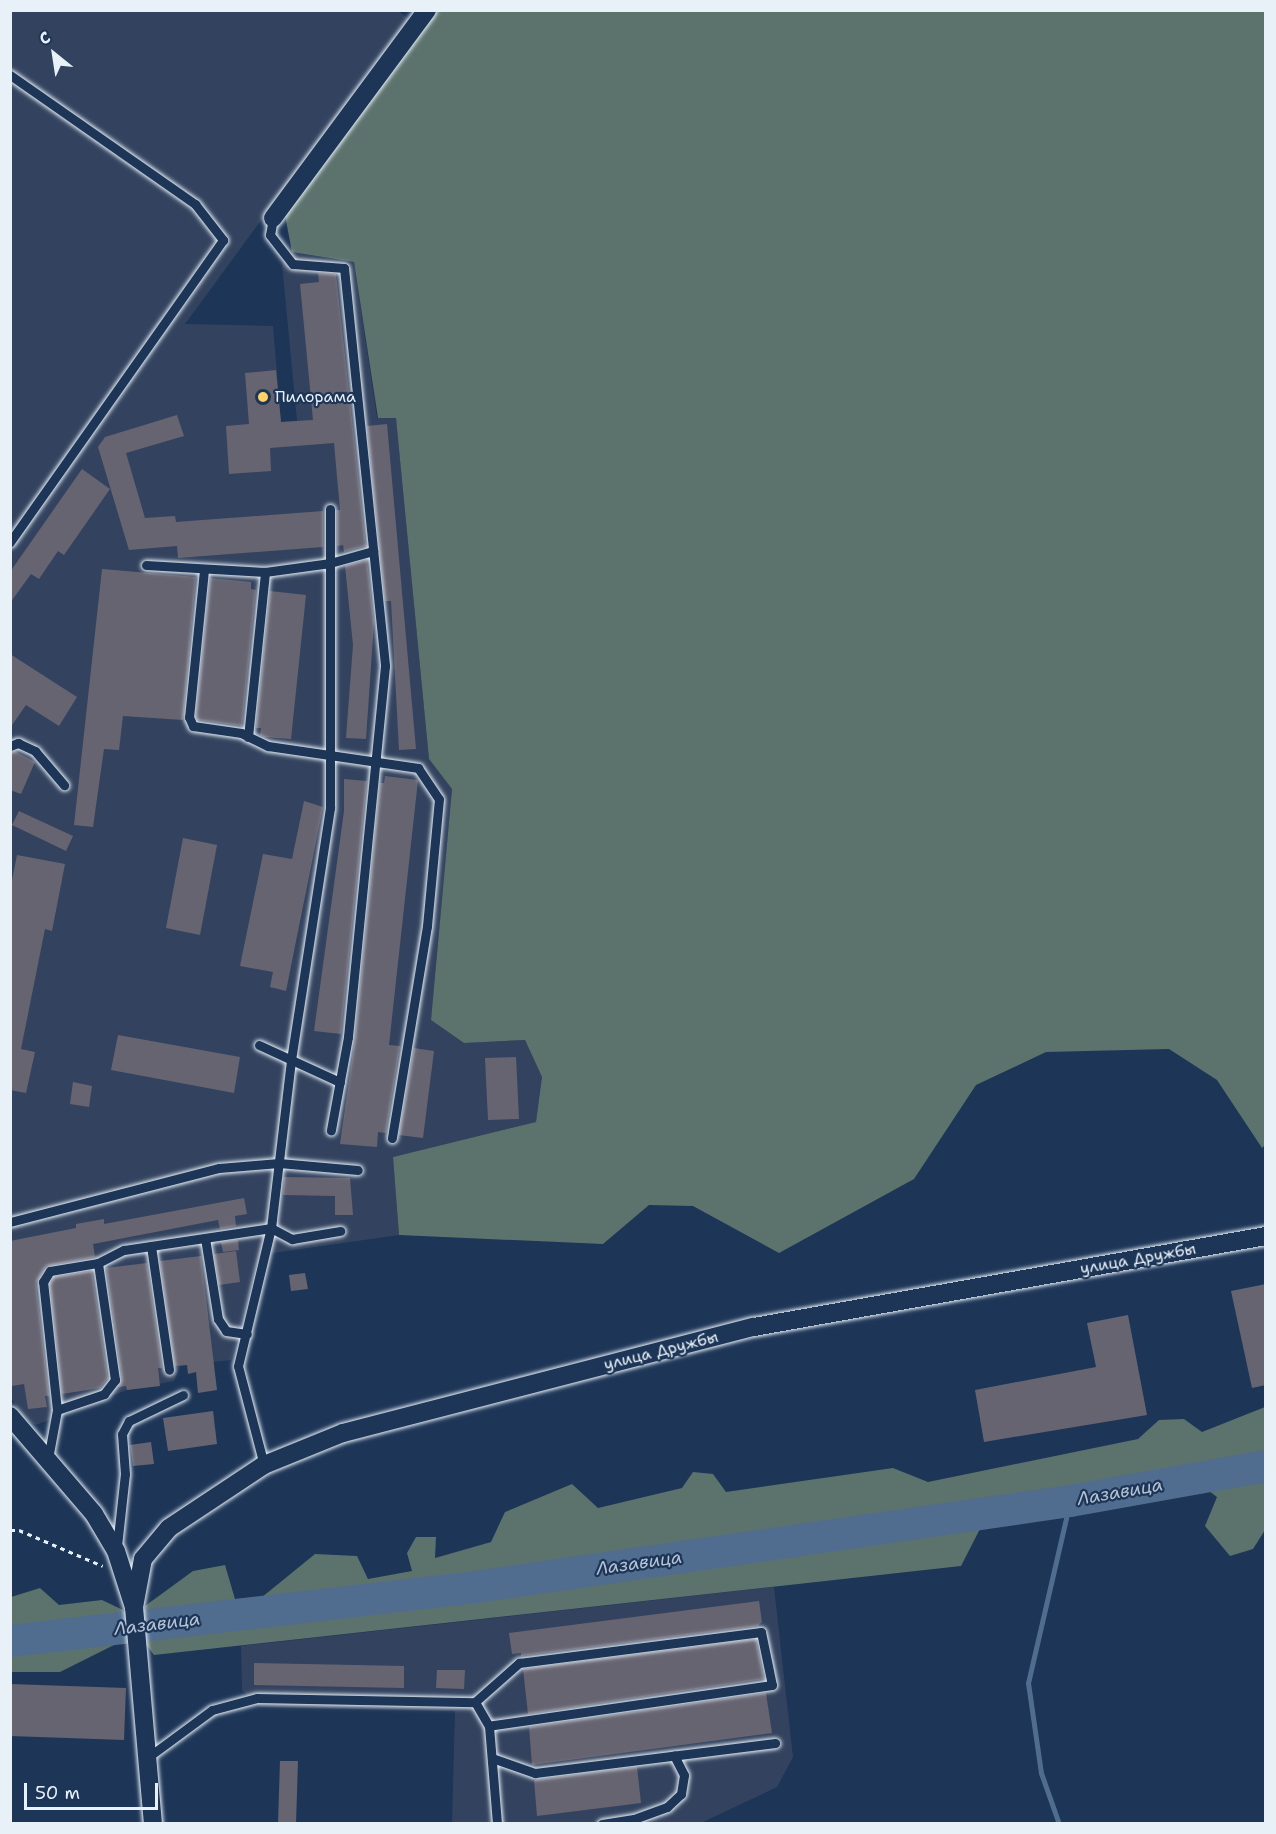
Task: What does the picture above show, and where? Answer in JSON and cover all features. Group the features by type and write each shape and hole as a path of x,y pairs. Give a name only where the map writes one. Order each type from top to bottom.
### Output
{"street":[{"path":"273,218 427,10"},
{"name":"улица Дружбы","path":"134,1607 143,1559 169,1528 264,1465 343,1433 754,1327 1266,1236"},
{"path":"10,1416 94,1514 116,1551 134,1607 153,1824"}],"lane":[{"path":"10,75 195,204 223,240 10,542"},
{"path":"273,218 270,235 293,264 344,268 386,666 379,759 340,1082 331,1130"},
{"path":"264,1465 238,1366 271,1228 291,1060 330,808 330,509"},
{"path":"146,565 265,572 330,563 373,551"},
{"path":"204,570 189,717 193,726 248,736 268,746 379,759 418,768 439,799 428,926 392,1138"},
{"path":"248,736 265,572"},
{"path":"10,746 18,744 35,751 64,785"},
{"path":"259,1045 340,1082"},
{"path":"10,1222 219,1168 279,1163 358,1170"},
{"path":"48,1461 57,1410 43,1282 50,1271 98,1263 124,1250 271,1228 292,1239 340,1231"},
{"path":"205,1238 218,1319 226,1331 247,1334"},
{"path":"152,1246 169,1370"},
{"path":"57,1410 104,1394 115,1380 98,1263"},
{"path":"116,1551 125,1474 122,1434 129,1420 183,1395"},
{"path":"147,1758 213,1710 257,1698 475,1702 519,1664 761,1632 772,1685 489,1726"},
{"path":"475,1702 489,1726 497,1824"},
{"path":"492,1758 535,1773 775,1743"},
{"path":"602,1824 667,1807 681,1794 684,1775 674,1755"}],"path":[{"path":"10,1530 19,1530 108,1568"}],"shaded area":[{"path":"397,10 409,19 185,324 273,326 281,422 297,421 282,264 292,252 354,262 377,418 396,417 429,759 452,789 431,1020 464,1043 525,1040 542,1077 536,1122 393,1157 399,1235 259,1255 231,1360 180,1366 174,1381 127,1390 36,1425 23,1419 10,1395 10,11"},
{"path":"774,1587 793,1757 777,1787 701,1823 452,1823 455,1711 260,1707 242,1690 241,1646"}],"green space":[{"path":"416,11 1265,11 1265,1145 1262,1148 1217,1080 1169,1049 1046,1052 976,1085 914,1179 779,1253 693,1206 649,1205 603,1244 399,1235 393,1157 536,1122 542,1077 525,1040 464,1043 431,1020 452,789 429,759 396,418 378,418 354,262 292,252 284,210"},
{"path":"1265,1407 1265,1530 1253,1549 1230,1556 1205,1526 1217,1497 1201,1485 983,1523 961,1566 154,1655 142,1639 145,1606 193,1571 225,1565 235,1599 256,1602 315,1554 357,1556 368,1579 412,1571 407,1553 416,1537 436,1537 435,1558 491,1542 505,1512 572,1484 598,1508 682,1488 693,1472 713,1474 726,1492 893,1468 928,1482 1138,1439 1159,1420 1184,1419 1202,1432"},
{"path":"40,1588 59,1605 102,1600 123,1610 124,1640 60,1672 11,1672 11,1597"}],"building":[{"path":"318,273 336,274 366,546 344,552 343,545 337,546 337,510 340,510 334,443 270,448 271,471 229,474 226,426 249,424 245,373 276,370 281,422 313,420 300,284 319,282"},
{"path":"177,415 184,436 126,453 145,518 175,516 176,522 323,511 323,547 178,558 177,546 129,550 98,447 105,437"},
{"path":"387,424 416,749 399,750 391,601 385,601 367,426"},
{"path":"82,469 110,489 64,555 58,551 39,579 31,574 10,603 10,572"},
{"path":"367,560 374,622 366,739 346,738 353,645 345,566"},
{"path":"102,569 196,577 183,720 123,716 119,750 104,749 93,827 74,825"},
{"path":"210,578 251,582 251,589 256,590 242,726 198,720 196,716"},
{"path":"270,591 306,595 291,739 264,737 260,735 261,728 256,728"},
{"path":"10,654 77,697 59,726 26,705 10,728"},
{"path":"15,751 35,762 21,794 10,790 10,753"},
{"path":"385,776 418,780 389,1045 400,1046 386,1133 378,1132 377,1147 340,1144 355,1038 380,783 384,783"},
{"path":"344,779 367,781 341,1034 314,1031 344,811"},
{"path":"304,801 323,807 286,991 270,987 273,972 240,966 263,854 292,859"},
{"path":"19,811 73,836 66,851 12,825"},
{"path":"183,838 217,845 200,935 166,928"},
{"path":"17,855 65,864 52,931 45,929 21,1049 35,1052 26,1093 10,1090 10,890"},
{"path":"118,1035 240,1057 234,1093 111,1070"},
{"path":"414,1048 434,1051 423,1138 399,1135"},
{"path":"516,1057 519,1119 488,1120 485,1058"},
{"path":"73,1082 92,1086 89,1107 70,1104"},
{"path":"284,1177 350,1178 353,1215 335,1215 335,1196 283,1195"},
{"path":"244,1198 247,1214 235,1216 236,1226 220,1229 218,1220 93,1244 95,1257 46,1266 36,1283 49,1396 45,1396 47,1407 28,1409 24,1384 12,1386 10,1373 10,1241 76,1228 76,1224 104,1219 104,1224"},
{"path":"238,1240 239,1250 223,1252 221,1242"},
{"path":"236,1251 240,1282 219,1285 214,1254"},
{"path":"201,1256 217,1390 198,1393 196,1372 188,1374 187,1365 175,1366 160,1261"},
{"path":"147,1263 162,1368 158,1368 160,1386 127,1390 126,1386 118,1387 122,1379 106,1268"},
{"path":"92,1271 108,1378 100,1388 62,1394 50,1284 54,1277"},
{"path":"305,1273 308,1289 291,1291 289,1275"},
{"path":"1266,1284 1266,1385 1252,1388 1231,1291"},
{"path":"1128,1315 1147,1415 984,1442 975,1390 1096,1367 1087,1323"},
{"path":"213,1411 217,1444 168,1451 163,1418"},
{"path":"151,1442 154,1464 133,1466 130,1445"},
{"path":"759,1601 762,1622 758,1626 521,1656 521,1653 512,1654 509,1633"},
{"path":"756,1639 764,1679 528,1714 523,1669"},
{"path":"254,1663 404,1666 404,1688 254,1685"},
{"path":"437,1670 465,1670 464,1689 436,1688"},
{"path":"10,1684 126,1688 124,1740 10,1736"},
{"path":"766,1693 772,1733 532,1765 529,1727"},
{"path":"280,1761 298,1761 296,1824 278,1824"},
{"path":"637,1767 641,1803 537,1816 534,1780"}],"waterway":[{"name":"Лазавица","path":"10,1641 482,1586 1070,1501 1266,1466"},
{"path":"1059,1824 1041,1773 1028,1683 1070,1501"}],"place":[{"name":"Пилорама","path":"263,397"}]}
